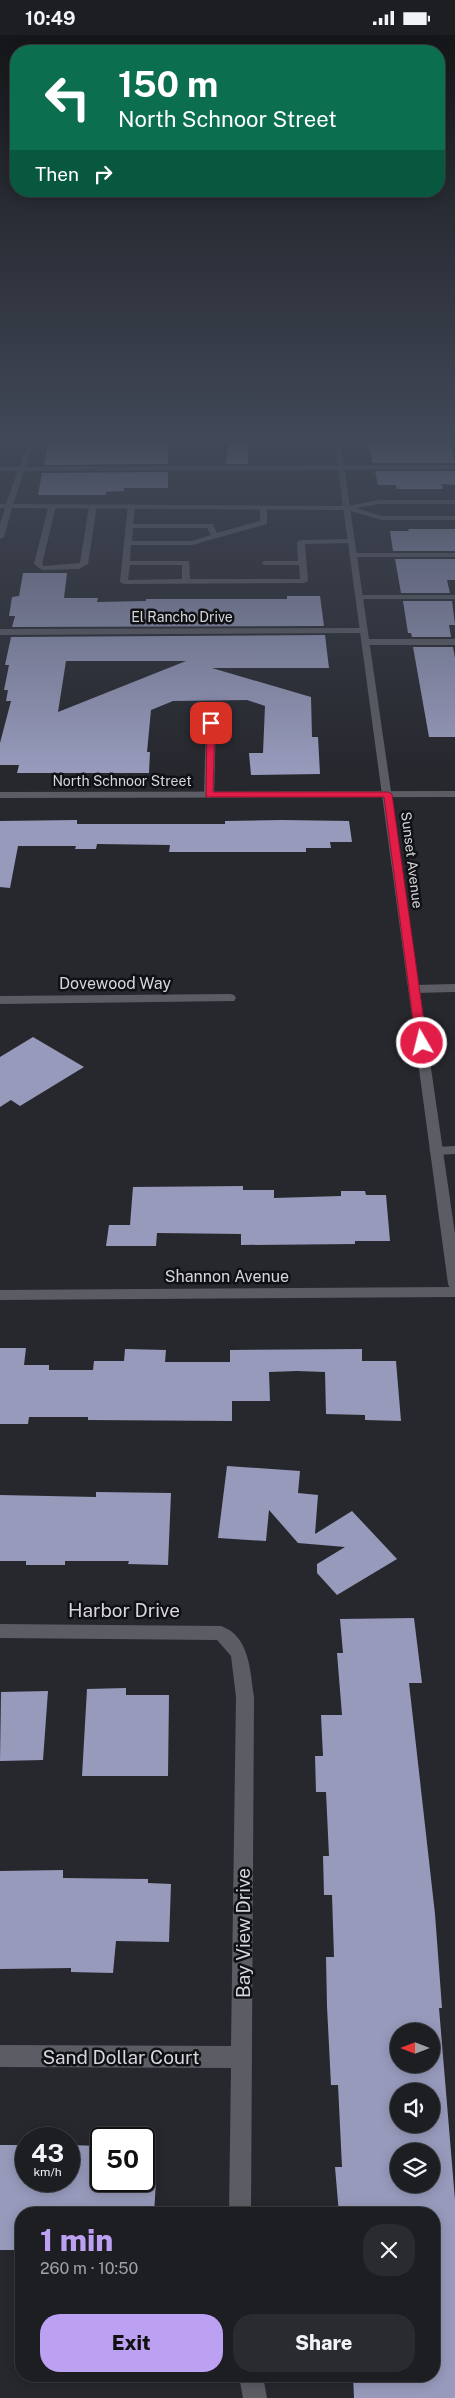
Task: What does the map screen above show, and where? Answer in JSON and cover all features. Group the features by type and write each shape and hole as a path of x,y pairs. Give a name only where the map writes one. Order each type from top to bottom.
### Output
{"street":[{"path":"42,549 38,564 42,568 60,569 80,567 84,564 86,549"},
{"path":"127,549 124,582 304,581 301,549"},
{"name":"Sunset Avenue","path":"352,549 388,794 455,1284"},
{"path":"353,555 455,555"},
{"path":"126,563 186,563 186,581"},
{"path":"265,563 302,563"},
{"path":"360,597 455,597"},
{"name":"El Rancho Drive","path":"0,632 364,630"},
{"path":"366,642 455,642"},
{"path":"209,795 211,723"},
{"name":"North Schnoor Street","path":"0,795 455,794"},
{"path":"414,989 455,988"},
{"name":"Dovewood Way","path":"0,1000 230,998"},
{"path":"436,1151 455,1150"},
{"name":"Shannon Avenue","path":"0,1295 455,1292"},
{"name":"Harbor Drive","path":"0,1631 174,1631 221,1633 239,1653"},
{"name":"Bay View Drive","path":"239,1653 244,1697 240,2207"},
{"name":"Sand Dollar Court","path":"0,2056 242,2057"},
{"path":"252,2382 255,2398"}],"building":[{"path":"393,549 455,549 455,551 393,551"},
{"path":"395,559 455,559 455,580 447,580 450,593 401,593"},
{"path":"23,573 67,573 64,598 98,598 97,602 146,601 146,599 287,599 287,596 320,596 324,626 12,627 15,616 9,616 12,597 19,596"},
{"path":"403,601 452,601 455,625 449,625 451,637 412,637 411,633 408,633"},
{"path":"325,635 329,668 212,668 311,697 312,737 318,737 320,774 251,775 249,753 263,753 265,706 247,700 173,701 151,710 147,752 150,752 149,773 17,773 19,765 0,765 0,743 11,701 6,701 8,690 4,690 9,665 5,665 11,637","holes":["66,661 186,661 58,712"]},
{"path":"413,647 453,647 455,658 455,737 429,737"},
{"path":"77,820 77,824 225,824 225,821 282,820 349,821 352,842 330,842 331,848 306,848 306,852 169,852 170,845 97,844 96,849 75,849 76,846 18,846 10,888 0,887 0,821"},
{"path":"33,1037 84,1067 20,1106 11,1100 0,1107 0,1057"},
{"path":"243,1186 243,1190 274,1190 274,1198 341,1196 341,1191 365,1191 366,1195 386,1195 390,1241 355,1241 355,1244 241,1245 241,1234 157,1233 156,1246 106,1246 109,1225 130,1225 133,1187"},
{"path":"0,1348 26,1348 24,1365 49,1365 49,1370 93,1370 94,1361 124,1361 125,1349 166,1350 165,1362 230,1362 230,1350 362,1349 362,1361 396,1361 401,1421 365,1420 365,1415 326,1414 325,1372 297,1371 269,1372 270,1401 232,1401 232,1421 88,1420 88,1417 29,1417 28,1424 0,1424"},
{"path":"227,1466 300,1471 298,1493 318,1495 315,1534 352,1511 397,1559 337,1595 317,1573 317,1564 345,1547 298,1543 269,1510 266,1541 218,1538"},
{"path":"96,1492 171,1493 168,1565 128,1564 129,1561 65,1561 65,1565 26,1565 26,1561 0,1561 0,1495 96,1497"},
{"path":"414,1618 422,1683 409,1683 435,1914 442,2008 439,2008 455,2200 455,2398 354,2398 353,2382 440,2382 440,2207 338,2207 335,2167 342,2167 338,2085 331,2085 327,2006 326,1957 334,1957 332,1895 324,1895 323,1856 329,1856 326,1792 316,1792 315,1756 323,1756 321,1715 342,1715 337,1653 343,1653 340,1619"},
{"path":"126,1688 126,1695 169,1695 168,1776 82,1776 87,1689"},
{"path":"48,1691 43,1760 0,1761 1,1692"},
{"path":"63,1870 63,1878 148,1879 148,1883 171,1884 169,1942 116,1941 113,1973 71,1972 71,1968 0,1969 0,1871"},
{"path":"0,2145 15,2145 15,2192 80,2192 80,2145 90,2146 90,2192 155,2192 156,2181 154,2207 15,2207 15,2250 0,2250"}],"route":[{"path":"211,723 209,795 388,794 422,1043"}]}
